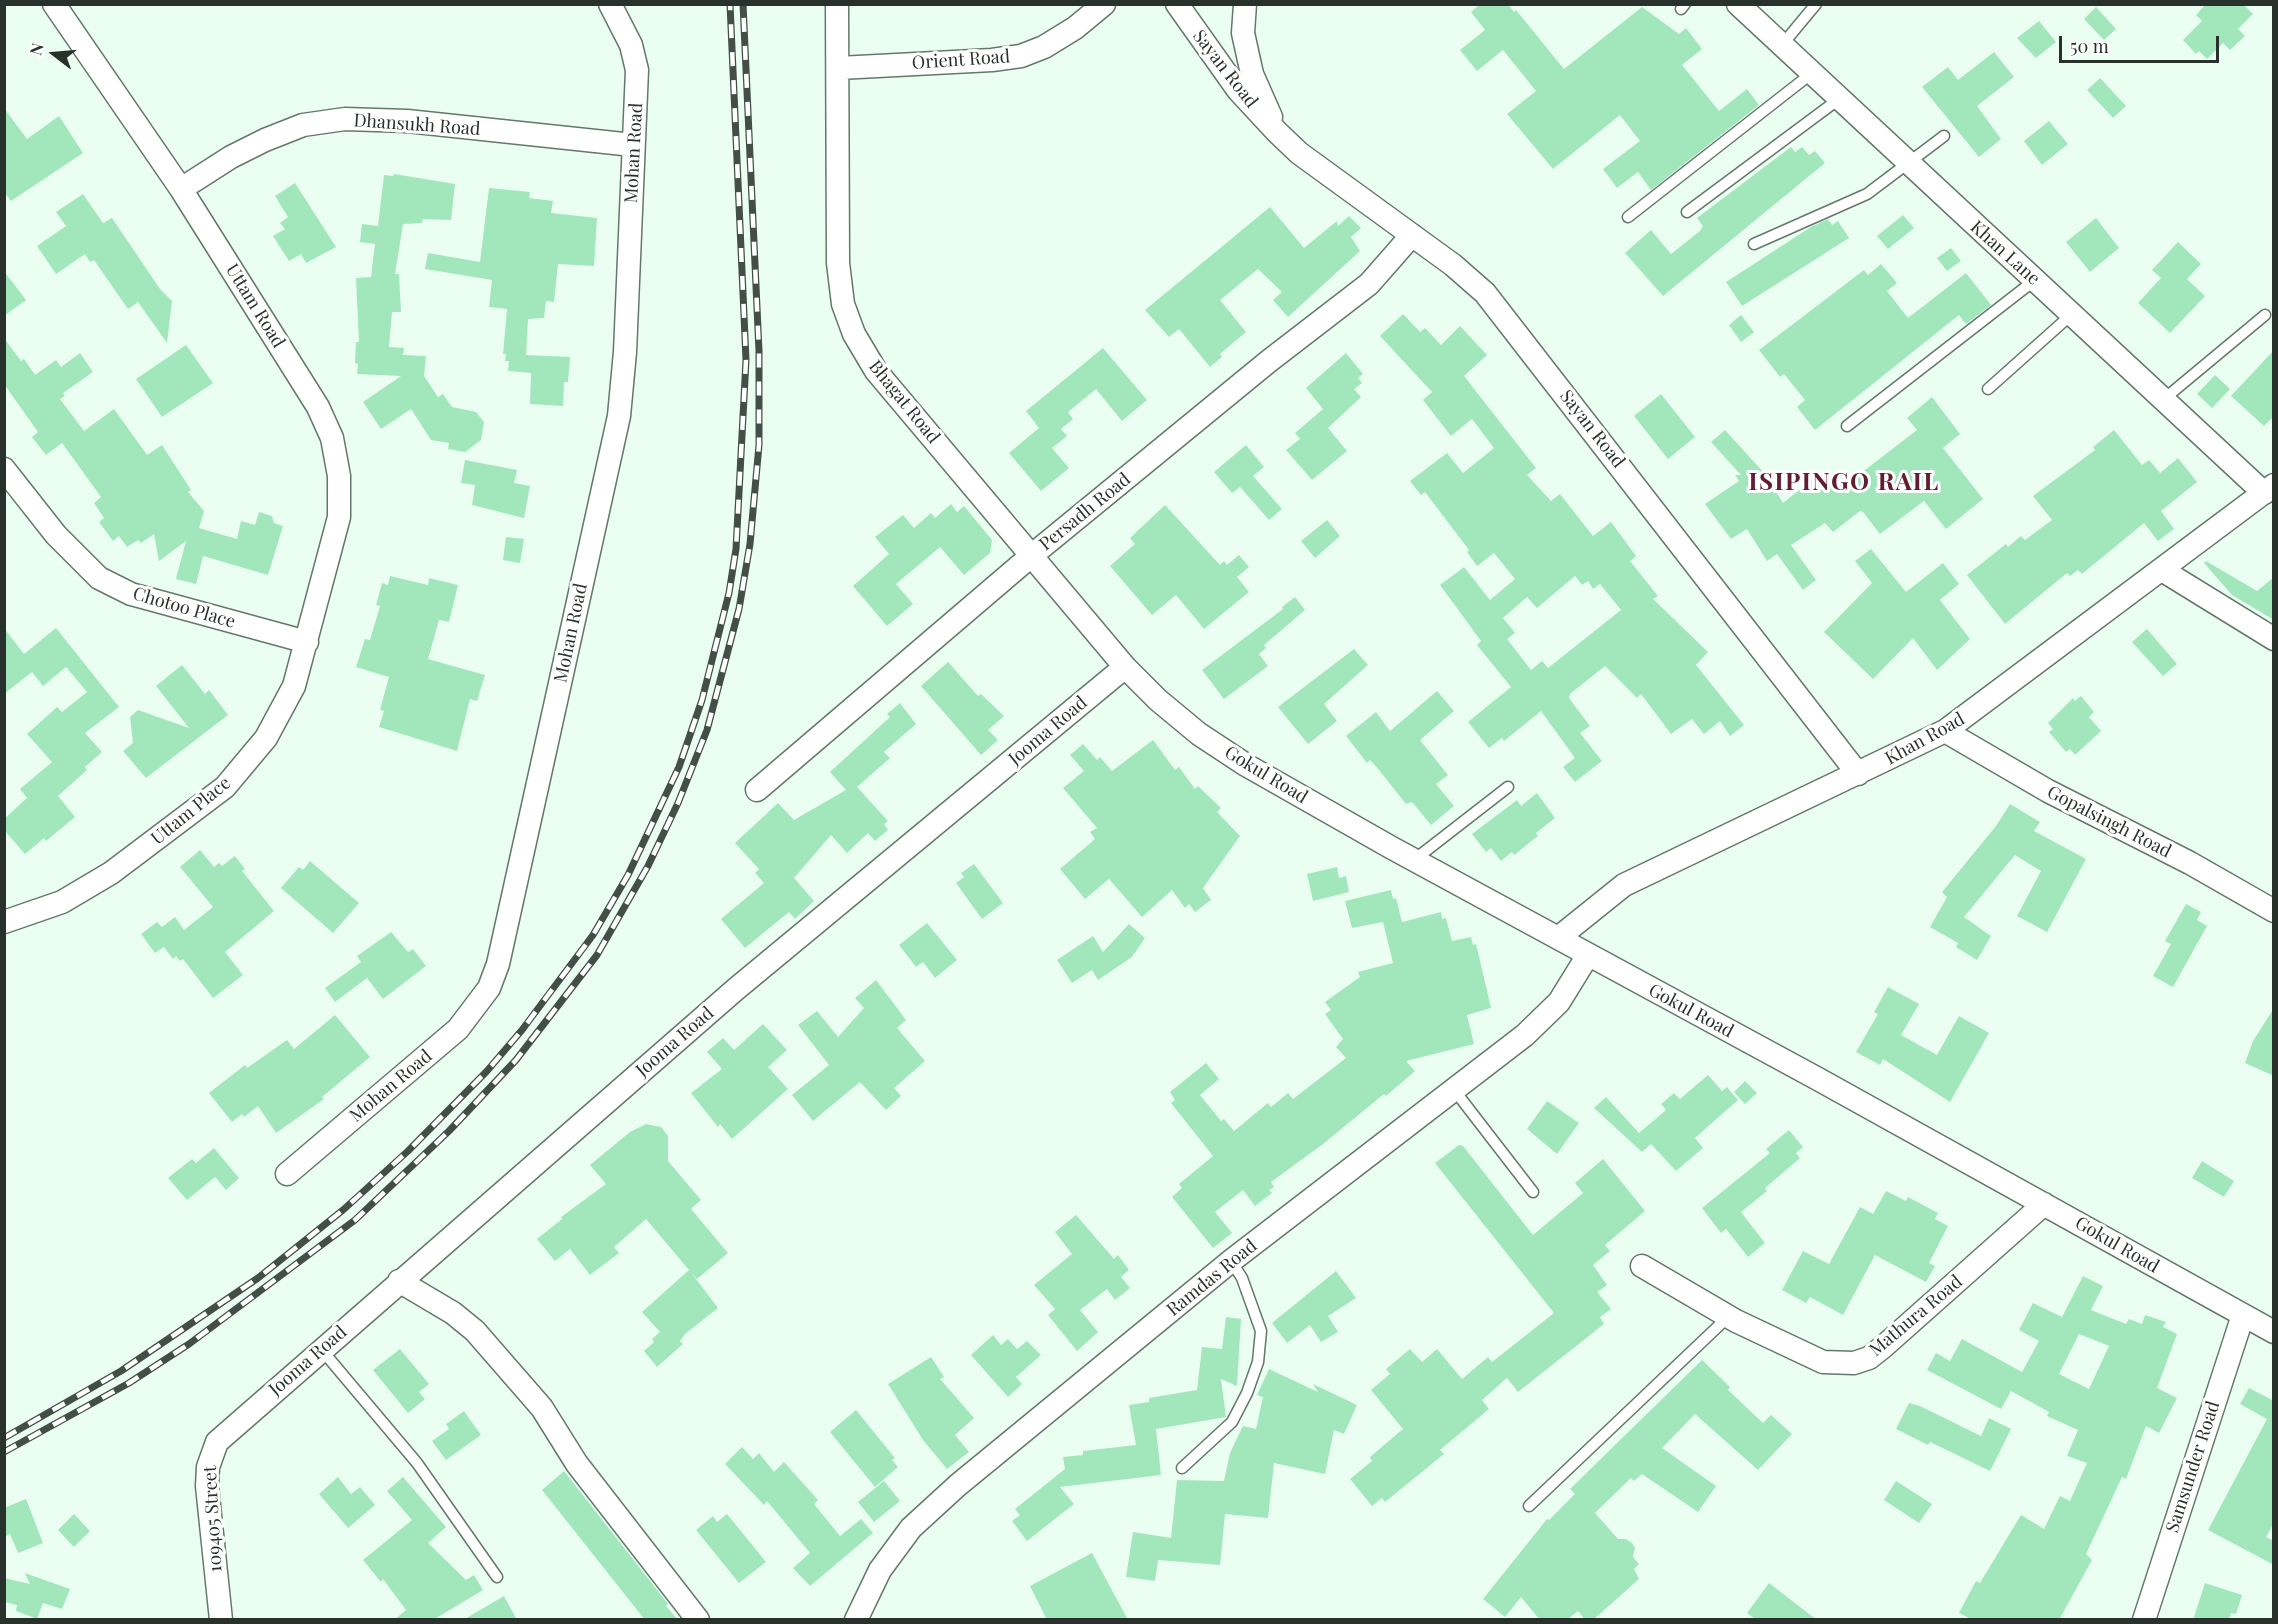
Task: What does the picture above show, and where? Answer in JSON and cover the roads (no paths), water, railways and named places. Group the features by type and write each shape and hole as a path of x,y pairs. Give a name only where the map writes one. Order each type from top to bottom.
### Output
{"street":[{"name":"Uttam Road","path":"54,4 181,189 318,407 332,438 339,476 339,517 307,642"},
{"name":"Mohan Road","path":"287,1174 458,1029 489,988 498,964 619,416 625,352 637,70 631,45 610,4"},
{"name":"Bhagat Road","path":"837,4 838,263 843,304 854,334 876,371 1125,667"},
{"name":"Orient Road","path":"839,68 992,60 1021,56 1044,47 1075,28 1104,4"},
{"name":"Sayan Road","path":"1176,4 1238,90 1299,153 1454,265 1485,293 1519,333 1858,774"},
{"name":"Sayan Road","path":"1245,4 1243,33 1252,74 1277,132"},
{"name":"Khan Lane","path":"1738,4 2164,399 2269,489"},
{"name":"Dhansukh Road","path":"181,189 231,157 265,140 303,125 345,119 406,121 633,145"},
{"name":"Persadh Road","path":"757,790 1031,556 1260,368 1369,284 1412,235"},
{"name":"Chotoo Place","path":"4,469 56,535 99,578 131,594 307,642"},
{"name":"Khan Road","path":"1558,938 1624,885 1945,731 2269,489"},
{"path":"2162,570 2274,639"},
{"name":"Uttam Place","path":"4,922 62,902 111,873 225,787 266,738 294,686 307,642"},
{"name":"Gokul Road","path":"1125,667 1158,700 1199,734 1246,765 1414,860 2274,1332"},
{"name":"Jooma Road","path":"232,1426 728,996 1125,667"},
{"name":"Gopalsingh Road","path":"1945,731 2048,791 2190,863 2274,911"},
{"name":"Ramdas Road","path":"856,1620 880,1570 912,1528 958,1485 1231,1261 1525,1035 1559,1002 1587,955"},
{"name":"Mathura Road","path":"1642,1266 1728,1317 1823,1362 1854,1363 1869,1358 1884,1347 2044,1204"},
{"path":"399,1281 453,1313 475,1331 542,1408 577,1464 698,1620"},
{"name":"Samsunder Road","path":"2144,1620 2242,1315"},
{"name":"109405 Street","path":"221,1620 208,1467 216,1442 232,1426"}],"lane":[{"path":"1782,45 1816,4"},
{"path":"1628,217 1812,73"},
{"path":"1688,212 1839,99"},
{"path":"1754,244 1867,194 1909,165 1944,136"},
{"path":"1847,426 2034,280"},
{"path":"1988,389 2072,314"},
{"path":"2164,399 2265,315"},
{"path":"1414,860 1508,787"},
{"path":"1455,1091 1533,1192"},
{"path":"1182,1468 1232,1422 1247,1393 1257,1362 1261,1331 1242,1278 1231,1261"},
{"path":"1529,1506 1728,1317"},
{"path":"321,1349 417,1463 497,1577"}],"railway":[{"path":"4,1438 121,1371 258,1278 343,1210 408,1151 487,1071 522,1030 593,935 628,875 679,767 702,700 729,593 736,549 746,360 730,4"},
{"path":"4,1452 129,1383 189,1344 355,1220 449,1131 516,1060 597,955 648,866 678,803 707,730 739,609 750,544 759,445 759,351 743,4"}],"district":[{"name":"ISIPINGO RAIL","path":"1844,483"}]}
